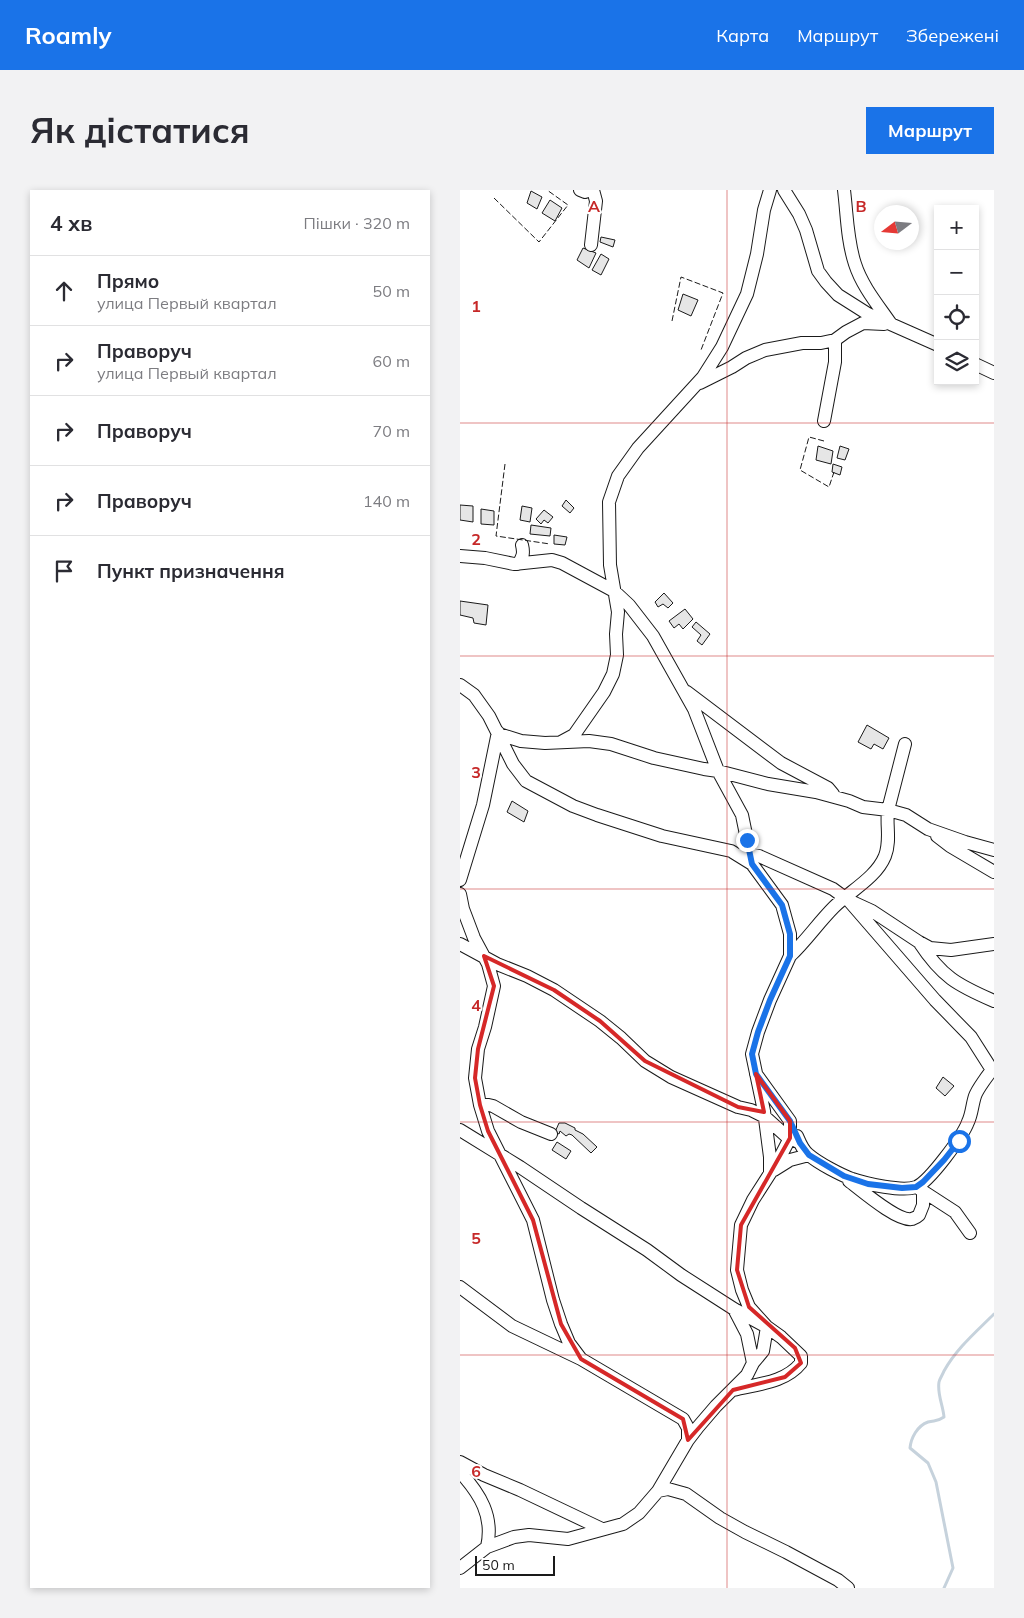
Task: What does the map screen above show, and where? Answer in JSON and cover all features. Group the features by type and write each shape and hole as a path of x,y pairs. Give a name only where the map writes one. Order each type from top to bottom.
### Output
{"street":[{"path":"580,190 584,192 591,190 596,201 591,245"},
{"path":"561,742 574,735 582,725 604,692 613,674 617,655 618,612 610,565 609,502 618,476 638,448 703,377 722,347 748,294 764,210 770,190"},
{"path":"784,190 799,214 818,270 826,282 848,302 868,314 934,343"},
{"path":"844,190 855,264 865,286 891,324"},
{"path":"695,386 746,358 765,350 802,343 835,340 862,324 891,324"},
{"path":"824,421 835,362 835,340"},
{"path":"979,366 994,373"},
{"path":"518,564 524,552 522,545"},
{"path":"460,556 518,564 551,554 562,563 614,591 654,636 701,724 718,771 742,815 751,859 782,905 790,934 790,956"},
{"path":"460,684 474,695 489,716 513,764 526,781 566,802 597,815 662,836 731,851 751,859 759,856 833,889 930,948 951,950 994,944"},
{"path":"683,689 780,763 828,788 836,798"},
{"path":"498,733 522,741 589,741 611,744 654,758 704,770 718,771 746,779 816,792 863,807 888,810 906,815 950,846 994,872"},
{"path":"460,880 483,805 498,733"},
{"path":"770,1173 765,1117 752,1054 758,1032 790,956 828,914 875,871 884,858 888,846 888,810 905,744"},
{"path":"928,829 994,850"},
{"path":"460,894 463,909 488,964 494,986 487,1020 478,1049 475,1078 480,1103 488,1131 533,1220 552,1300 560,1324 570,1343 582,1359"},
{"path":"460,944 554,990 600,1021 645,1061 671,1077 738,1108 751,1110 765,1117 795,1140 809,1155 844,1176 866,1195 899,1216 911,1219 919,1216 923,1205 920,1189 923,1182 959,1141 968,1122 975,1094 993,1069 971,1037 857,912 847,898"},
{"path":"919,942 939,970 955,982 994,1000"},
{"path":"756,1074 790,1121 795,1140"},
{"path":"480,1103 492,1106 521,1122 551,1134"},
{"path":"460,1130 647,1250 681,1275 734,1309 767,1327 794,1348 801,1356 801,1363 795,1371 785,1377 734,1390"},
{"path":"767,1327 749,1307 742,1290 737,1270 741,1225 753,1200 770,1173 795,1140"},
{"path":"770,1173 790,1160 809,1155"},
{"path":"844,1176 876,1186 920,1189 955,1212 970,1233"},
{"path":"460,1288 512,1326 582,1359 683,1419 688,1428 688,1440"},
{"path":"734,1309 748,1334 753,1363"},
{"path":"460,1568 487,1547 514,1537 529,1535 568,1538 623,1524 639,1513 658,1491 688,1440 716,1406 747,1375 753,1363 763,1351 767,1327"},
{"path":"460,1462 484,1475 602,1529"},
{"path":"673,1467 686,1494"},
{"path":"460,1472 475,1488 486,1510 490,1534 487,1547"},
{"path":"658,1491 668,1489 686,1494 736,1528 838,1580 848,1588"}],"highlighted area":[{"path":"484,956 554,990 600,1021 645,1061 738,1107 764,1112 756,1074 790,1121 790,1138 741,1225 737,1270 749,1307 795,1348 801,1363 785,1377 733,1390 688,1440 683,1419 581,1359 561,1324 533,1220 488,1131 480,1105 475,1078 478,1049 494,986"}],"building":[{"path":"531,191 542,197 537,209 527,203"},
{"path":"550,200 562,208 555,221 542,213"},
{"path":"601,237 615,240 613,247 600,242"},
{"path":"583,248 596,253 589,268 577,260"},
{"path":"601,254 609,259 601,275 592,270"},
{"path":"683,294 698,300 691,316 678,310"},
{"path":"818,446 833,451 831,464 816,460"},
{"path":"840,446 849,449 845,460 837,458"},
{"path":"833,464 842,467 840,475 832,472"},
{"path":"566,500 574,508 570,513 562,506"},
{"path":"460,505 473,506 473,522 460,520"},
{"path":"522,506 532,508 530,522 520,520"},
{"path":"481,509 494,511 494,525 481,524"},
{"path":"544,510 553,517 548,523 544,520 541,524 536,519"},
{"path":"531,525 551,528 550,536 530,534"},
{"path":"554,535 567,537 565,545 554,544"},
{"path":"664,593 673,603 668,608 663,604 658,607 655,602"},
{"path":"460,601 488,605 486,625 474,623 473,618 460,615"},
{"path":"685,609 693,619 683,629 679,624 674,628 669,621"},
{"path":"696,622 710,634 702,645 697,641 701,635 692,627"},
{"path":"867,725 889,738 883,749 874,744 871,749 858,742"},
{"path":"512,801 528,811 524,822 507,812"},
{"path":"943,1077 954,1086 945,1096 936,1088"},
{"path":"559,1123 565,1123 575,1128 575,1130 583,1134 597,1147 591,1153 572,1135 566,1136 560,1131 559,1134 555,1132"},
{"path":"557,1142 571,1151 566,1159 552,1150"}],"waterway":[{"path":"944,1588 953,1568 936,1482 928,1463 910,1448 913,1436 921,1426 944,1417 939,1391 939,1382 944,1371 961,1348 994,1314"}],"fence":[{"path":"494,198 539,242 568,205 547,190"},
{"path":"672,321 681,277 723,293 701,350"},
{"path":"824,441 809,437 800,470 829,487 834,472"},
{"path":"505,464 496,536 550,544"}],"route":[{"path":"747,840 752,864 782,905 790,934 790,956 770,1000 752,1054 756,1074 780,1105 793,1126 800,1143 809,1155 844,1176 876,1186 902,1188 916,1187 923,1182 959,1141"}]}
